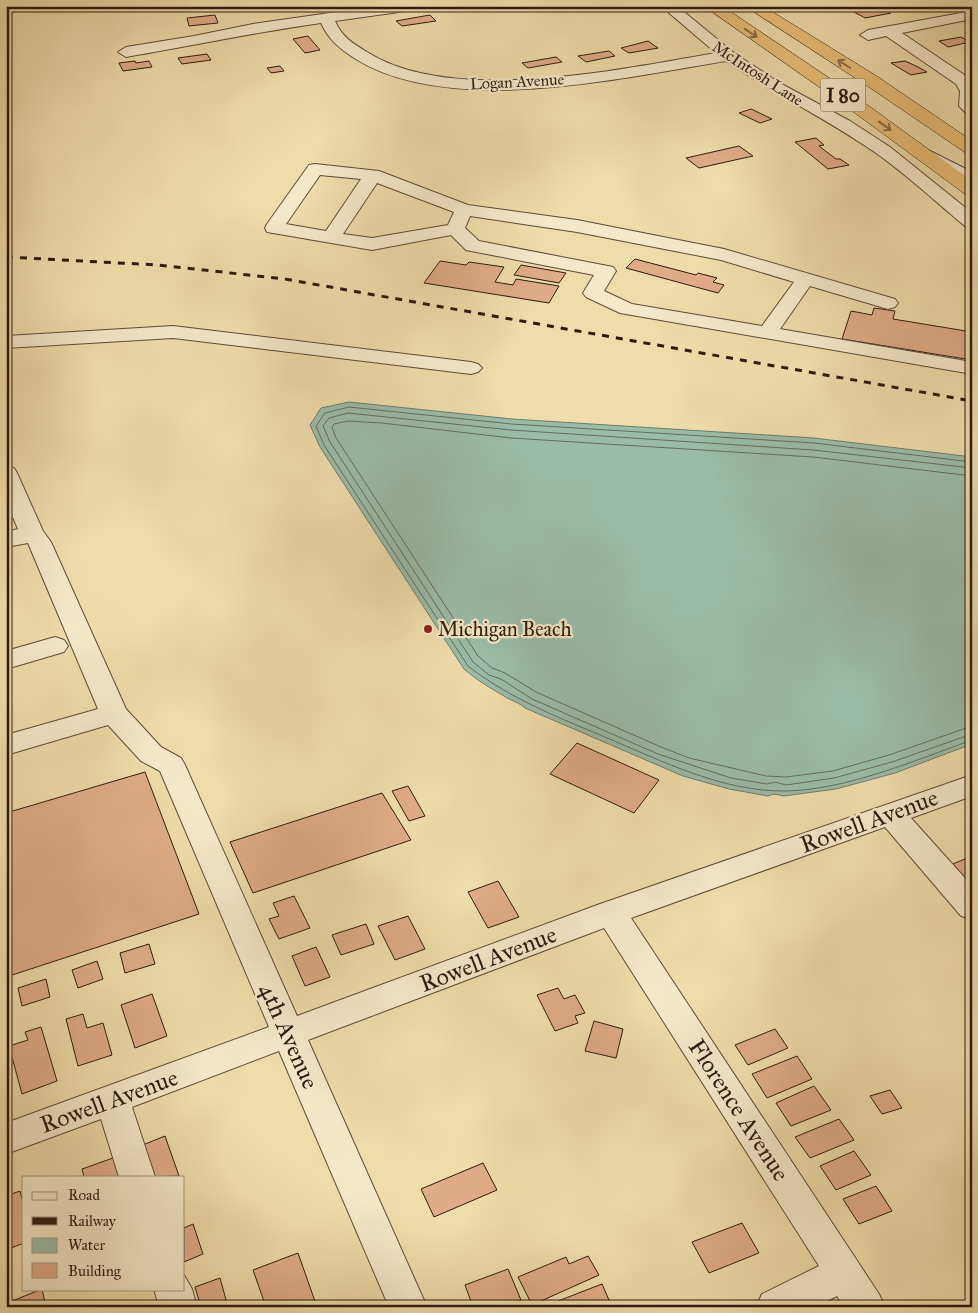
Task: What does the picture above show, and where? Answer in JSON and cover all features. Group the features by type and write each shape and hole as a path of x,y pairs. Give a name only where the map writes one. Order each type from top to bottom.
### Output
{"highway":[{"name":"I 80","path":"711,6 838,92 972,190"},
{"name":"I 80","path":"752,6 872,81 972,149"}],"street":[{"path":"126,52 194,41 253,28 412,6"},
{"name":"McIntosh Lane","path":"668,6 729,56 772,85 844,125 884,151 972,222"},
{"path":"868,35 972,16"},
{"name":"Logan Avenue","path":"327,19 338,41 366,61 412,76 464,84 520,83 569,79 729,56"},
{"path":"889,31 963,81 968,91 969,108"},
{"path":"917,148 972,179"},
{"path":"464,210 455,229 372,244 274,228 315,169 373,175 464,210 619,254 724,255 888,303"},
{"path":"331,237 373,175"},
{"path":"767,333 806,278"},
{"path":"6,342 172,332 471,368"},
{"path":"6,745 114,714 39,542 32,534 7,476"},
{"path":"6,540 32,534"},
{"path":"6,660 55,646"},
{"name":"4th Avenue","path":"114,714 151,754 171,765 408,1307"},
{"name":"Rowell Avenue","path":"6,1139 611,913 972,785"},
{"path":"890,814 972,907"},
{"name":"Florence Avenue","path":"611,913 866,1307"},
{"path":"112,1100 137,1176"},
{"path":"775,1307 844,1273"},
{"path":"173,1290 178,1307"}],"lane":[{"path":"455,229 474,246 619,254"},
{"path":"619,254 593,293 627,309 972,368"}],"water":[{"path":"349,402 512,419 814,438 972,457 972,744 895,773 836,789 784,796 774,794 768,796 729,789 683,776 525,708 489,687 464,669 320,447 310,425 321,408"}],"building":[{"path":"860,6 879,6 891,13 865,18 854,12 868,11"},
{"path":"215,15 218,23 189,26 187,18"},
{"path":"430,15 436,21 402,26 396,21"},
{"path":"308,36 320,50 305,53 293,39"},
{"path":"961,37 970,42 948,47 939,41"},
{"path":"648,41 658,48 629,53 621,48"},
{"path":"609,51 615,56 586,62 578,56"},
{"path":"207,54 211,60 182,64 178,58"},
{"path":"556,57 562,62 528,68 522,63"},
{"path":"135,61 136,63 149,61 152,67 123,71 119,63"},
{"path":"905,61 927,72 911,75 891,63"},
{"path":"280,66 284,71 271,73 267,68"},
{"path":"751,109 772,119 760,123 739,113"},
{"path":"816,138 824,145 819,146 836,159 840,159 849,165 828,169 795,142"},
{"path":"739,146 753,156 699,168 686,158"},
{"path":"635,259 696,275 698,273 717,278 713,282 724,285 718,293 626,268"},
{"path":"440,261 466,265 469,262 504,267 495,282 513,285 516,279 559,286 549,303 424,283"},
{"path":"521,265 566,273 559,283 514,275"},
{"path":"874,308 895,311 893,319 972,332 972,360 842,339 851,311 872,315"},
{"path":"577,743 659,780 634,813 550,774"},
{"path":"145,772 199,914 6,977 6,813"},
{"path":"408,786 425,816 409,821 392,791"},
{"path":"382,793 411,840 253,893 230,842"},
{"path":"972,856 972,893 948,866"},
{"path":"498,881 519,917 488,928 468,892"},
{"path":"294,896 310,928 279,939 269,919 279,916 273,903"},
{"path":"408,916 425,949 395,960 378,926"},
{"path":"366,924 374,944 341,955 332,935"},
{"path":"149,944 155,964 125,973 120,953"},
{"path":"316,947 330,977 305,986 292,956"},
{"path":"97,961 103,979 78,988 72,970"},
{"path":"46,979 50,997 22,1006 18,988"},
{"path":"558,988 564,999 575,995 585,1013 575,1016 578,1023 555,1031 537,995"},
{"path":"152,994 167,1036 135,1048 121,1005"},
{"path":"83,1014 87,1028 103,1023 112,1055 78,1066 66,1019"},
{"path":"594,1021 623,1029 616,1058 585,1051"},
{"path":"41,1027 57,1081 22,1094 9,1046 28,1040 25,1032"},
{"path":"775,1029 788,1048 748,1065 735,1045"},
{"path":"797,1056 812,1079 767,1098 752,1074"},
{"path":"814,1086 831,1110 791,1126 776,1103"},
{"path":"890,1090 902,1108 882,1114 870,1096"},
{"path":"839,1119 854,1140 810,1158 795,1137"},
{"path":"165,1136 179,1176 143,1176 133,1149"},
{"path":"854,1151 871,1175 836,1190 820,1166"},
{"path":"113,1158 119,1176 84,1176 82,1169"},
{"path":"483,1163 497,1190 434,1217 421,1189"},
{"path":"876,1186 892,1211 859,1224 843,1199"},
{"path":"20,1191 22,1198 22,1244 6,1250 6,1196"},
{"path":"742,1223 759,1253 709,1273 692,1242"},
{"path":"193,1224 203,1254 185,1262 185,1228"},
{"path":"298,1253 317,1307 266,1307 253,1270"},
{"path":"588,1256 599,1275 532,1305 518,1277 566,1257 569,1264"},
{"path":"508,1269 521,1300 502,1307 473,1307 465,1285"},
{"path":"220,1278 228,1307 201,1307 195,1287"},
{"path":"602,1284 612,1307 560,1307 558,1301"},
{"path":"42,1290 46,1307 8,1307 7,1303"}],"railway":[{"path":"6,257 158,265 285,279 972,401"}],"place":[{"name":"Michigan Beach","path":"428,629"}]}
